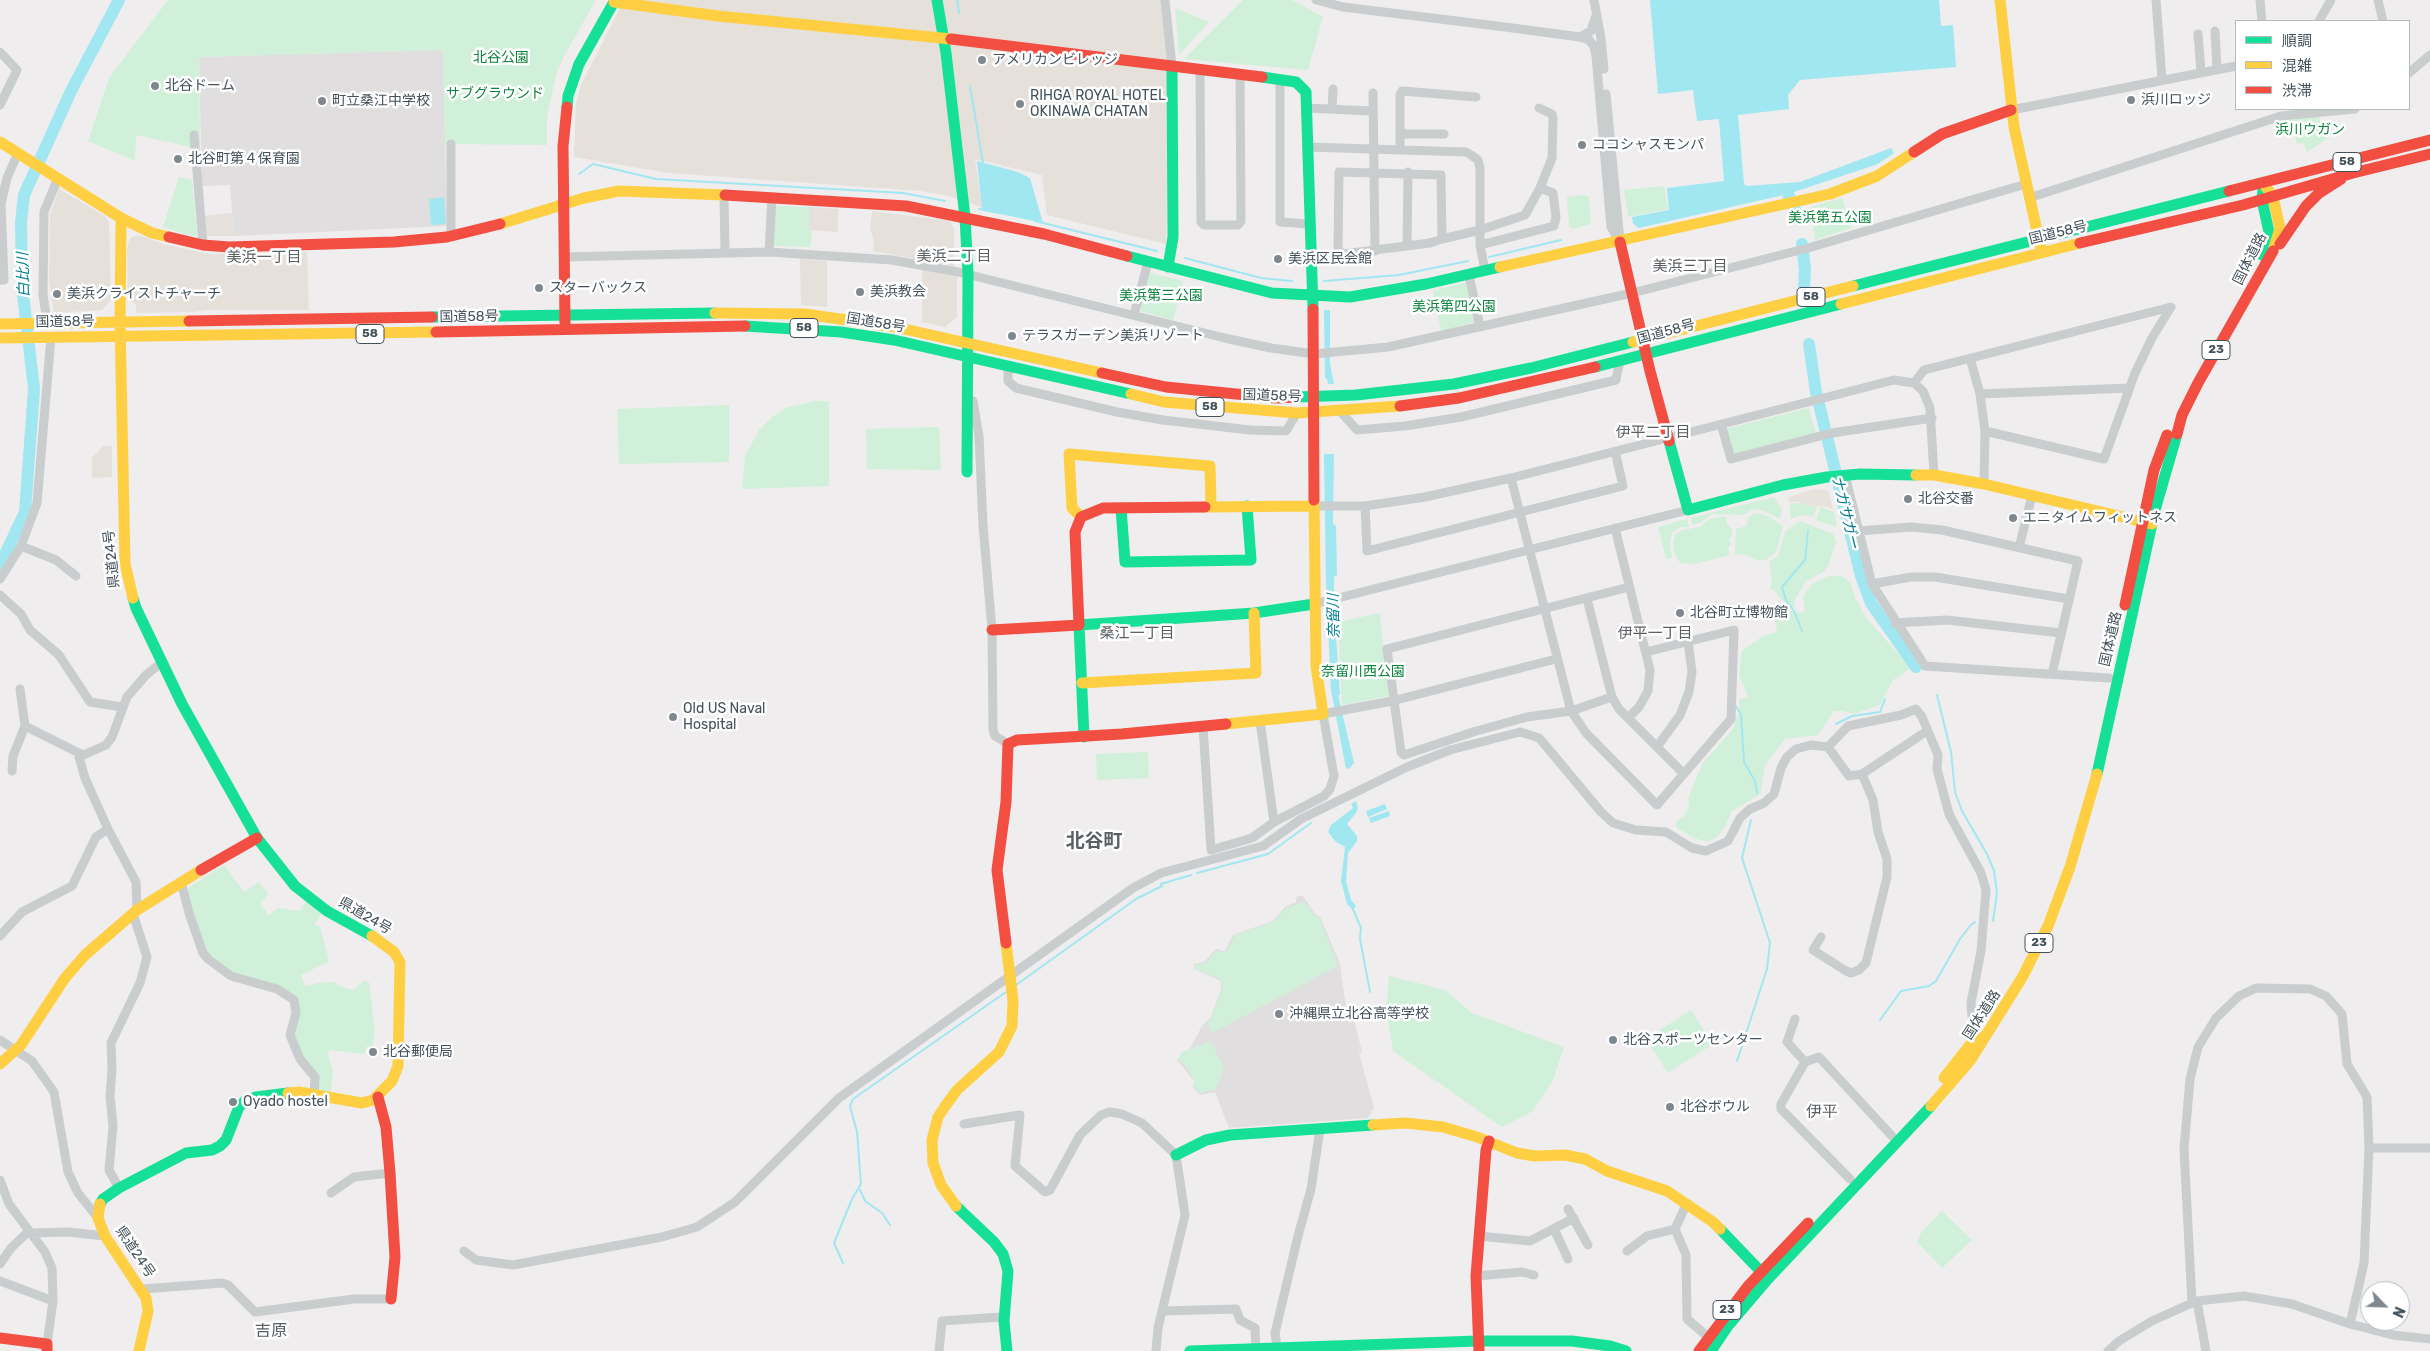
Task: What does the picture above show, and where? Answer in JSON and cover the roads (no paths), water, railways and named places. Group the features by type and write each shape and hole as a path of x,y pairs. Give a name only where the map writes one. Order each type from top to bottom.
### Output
{"main road":[{"path":"937,0 939,20 944,39 965,217 968,274 967,472"},
{"path":"2000,0 2011,110 2042,253"},
{"path":"565,330 563,131 570,87 579,64 614,1 718,16 944,39 1280,79 1296,82 1306,92 1314,354 1313,412 1319,506 1319,603 1316,666 1327,714 1084,736 1017,740 1008,744 1006,802 997,860 1014,1014 1012,1026 999,1052 957,1090 946,1105 938,1117 932,1140 933,1163 941,1185 953,1203 994,1242 1003,1254 1008,1272 1004,1321 1006,1351"},
{"path":"1168,267 1173,237 1172,66"},
{"path":"0,142 121,218 152,233 203,245 229,247 394,242 450,236 522,219 601,194 633,190 906,206 1044,234 1272,293 1350,297 1469,275 1830,194 1877,176 1942,134 2011,110"},
{"name":"国道58号","path":"0,324 760,312 805,314 895,326 1166,387 1243,396 1314,398 1399,392 1454,384 1643,339 2430,140"},
{"name":"国道58号","path":"0,338 760,326 803,328 894,340 1164,402 1297,413 1404,406 1459,398 1620,360 2267,198 2353,173 2430,154"},
{"path":"2271,256 2306,206 2319,193 2353,173"},
{"name":"国体道路","path":"1699,1351 1708,1337 1939,1083 1976,1037 2006,991 2041,923 2085,796 2109,678 2147,523 2182,415 2198,383 2271,256 2280,228 2267,198 2263,183"},
{"name":"国体道路","path":"1711,1351 1764,1275 1932,1105 1970,1061 2023,976 2048,926 2078,840 2094,786 2147,523 2154,470 2174,415 2199,363 2266,248 2267,198"},
{"name":"県道24号","path":"121,218 120,336 125,564 136,608 161,663 257,838 294,886 327,911 382,941 394,952 400,962 398,1066 392,1081 378,1096 362,1104 299,1092 256,1097 245,1101 238,1107 226,1140 220,1146 212,1150 186,1153 119,1188 103,1199 99,1206 98,1218 105,1236 143,1290 148,1311 139,1351"},
{"path":"1620,242 1646,353 1688,510 1784,485 1828,477 1845,475 1934,475 1984,484 2147,523"},
{"path":"1081,517 1072,508 1069,454 1210,466 1211,506"},
{"path":"1121,508 1125,562 1251,560 1247,506"},
{"path":"1084,736 1074,537 1081,517 1103,508 1319,506"},
{"path":"992,630 1254,613 1319,603"},
{"path":"1082,683 1256,673 1254,613"},
{"path":"0,1064 21,1044 65,978 85,955 135,912 181,882 257,838"},
{"path":"378,1096 386,1127 390,1173 395,1256 391,1299"},
{"path":"1176,1156 1215,1137 1419,1123 1455,1129 1526,1155 1565,1155 1585,1160 1607,1171 1667,1191 1713,1222 1764,1275"},
{"path":"1479,1346 1476,1276 1486,1150 1489,1141"},
{"path":"0,1338 47,1348"},
{"path":"1190,1351 1256,1349 1276,1346 1479,1346 1572,1341 1610,1346 1626,1351"}],"street":[{"path":"1165,0 1172,66"},
{"path":"1316,0 1343,7 1580,37 1589,40 1595,50 1601,95 1611,227 1620,242"},
{"path":"1580,37 1591,30 1595,23 1594,0"},
{"path":"1594,0 1601,38 1620,242"},
{"path":"2156,0 2162,80"},
{"path":"2260,0 2262,20"},
{"path":"2320,20 2331,0"},
{"path":"2378,0 2383,20"},
{"path":"2215,31 2217,69"},
{"path":"2198,34 2201,72"},
{"path":"0,52 17,70 0,105"},
{"path":"2410,72 2430,55"},
{"path":"2011,110 2235,66"},
{"path":"1200,70 1202,222 1204,225 1238,225 1241,221 1240,74"},
{"path":"1280,79 1280,222 1309,224"},
{"path":"1332,110 1333,89"},
{"path":"1400,150 1400,95 1402,91 1476,97"},
{"path":"1372,93 1375,251"},
{"path":"1306,108 1372,111"},
{"path":"1442,240 1441,175 1344,170 1337,175 1338,249 1343,254 1375,251 1442,240 1526,215 1540,188 1552,158 1552,114 1539,108"},
{"path":"2029,198 2281,116 2344,110"},
{"path":"1401,134 1444,134"},
{"path":"194,135 203,245"},
{"path":"450,236 451,144"},
{"path":"1307,147 1466,152 1478,160 1480,168 1480,245 1484,271"},
{"path":"0,280 4,280 1,204 7,178 20,155"},
{"path":"1407,246 1408,172"},
{"path":"45,323 43,294 44,212 58,178"},
{"path":"565,257 769,252 892,260 968,274 1262,346 1314,354 1388,347 1632,293 1798,251 2026,184"},
{"path":"1480,245 1554,226 1556,217 1553,193 1540,188"},
{"path":"724,195 725,252"},
{"path":"769,252 772,197"},
{"path":"1134,315 1148,262"},
{"path":"1469,275 1480,327"},
{"path":"1914,383 1924,370 2172,307 2152,338 2128,388 2104,459 1985,431"},
{"path":"0,579 21,546 37,504 47,337"},
{"path":"1970,358 1980,394 1985,431 1984,484"},
{"path":"1339,410 1357,430 1405,426 1462,417 1616,380 1620,360"},
{"path":"1008,367 1008,381 1016,388 1162,420 1250,430 1286,431 1297,413"},
{"path":"968,376 979,436 983,524 992,630 993,730 995,736 1008,744"},
{"path":"1319,506 1366,506 1424,497 1511,478 1894,380 1914,383 1923,391 1928,401 1932,418 1934,475"},
{"path":"1980,394 2128,388"},
{"path":"1721,424 1731,459 1832,433 1932,418"},
{"path":"1366,506 1367,551 1623,486 1615,451"},
{"path":"1845,475 1872,584 1895,623 1925,666 2109,678"},
{"path":"1511,478 1556,659 1571,710 1586,733 1657,805 1731,719 1734,630 1646,652"},
{"path":"2019,548 2032,495"},
{"path":"1319,603 1688,510"},
{"path":"1858,531 1911,527 1942,530 2078,561 2052,674"},
{"path":"1615,528 1650,670 1648,691 1639,707 1628,718"},
{"path":"21,546 56,560 76,576"},
{"path":"1872,584 1911,576 1935,577 2069,599"},
{"path":"1612,697 1571,710 1518,720 1404,755 1401,752 1392,701 1387,649 1629,587"},
{"path":"0,595 21,614 30,630 59,655 90,702 122,706"},
{"path":"1587,599 1612,697 1628,718 1683,773"},
{"path":"1895,623 1947,620 2061,633"},
{"path":"1657,746 1680,715 1689,692 1692,672 1688,641"},
{"path":"1203,726 1211,850 1252,838 1274,822 1324,796 1330,789 1334,776 1327,714 1392,701 1556,659"},
{"path":"119,1188 109,1170 113,1126 110,1096 111,1043 140,983 147,957 135,912 136,882 108,829 85,778 79,757 106,745 112,737 122,706 146,674 161,663"},
{"path":"12,770 13,756 25,726 20,689"},
{"path":"464,1251 476,1260 513,1265 662,1237 697,1227 734,1202 839,1098 1133,888 1161,873 1263,846 1302,819 1407,767 1450,750 1520,732 1539,738 1601,812 1613,823 1636,830 1666,832 1692,848 1706,851 1728,841 1740,818 1750,809 1764,803 1774,794 1781,768 1787,757 1796,750 1811,746 1828,747 1848,726 1901,715 1916,709 1938,755 1937,769 1949,814 1981,873 1986,890 1981,951 1971,1003 1972,1017"},
{"path":"1260,721 1274,822"},
{"path":"25,726 83,755"},
{"path":"1828,747 1849,776 1862,774 1927,731"},
{"path":"1821,937 1813,950 1846,971 1851,973 1859,970 1866,963 1887,877 1887,859 1878,832 1873,800 1862,774"},
{"path":"0,936 22,912 72,886 96,837 108,829"},
{"path":"181,882 189,913 203,952 208,959 232,976 278,989 294,1000 296,1009 290,1035 300,1059 315,1077 314,1095"},
{"path":"2108,1351 2119,1341 2152,1321 2192,1303 2184,1149 2190,1079 2198,1048 2216,1018 2238,996 2256,988 2310,989 2326,996 2342,1014 2347,1064 2367,1097 2369,1148 2364,1263 2350,1324"},
{"path":"1795,1019 1787,1042 1805,1062"},
{"path":"1,1040 32,1061 54,1092 68,1172 78,1193 98,1218"},
{"path":"1850,1179 1781,1108 1780,1104 1805,1062 1818,1057 1892,1136"},
{"path":"964,1124 1020,1115 1015,1166 1045,1192 1050,1190 1080,1135 1101,1115 1110,1112 1122,1114 1142,1123 1176,1156 1185,1215 1162,1310 1156,1351"},
{"path":"1276,1346 1276,1333 1298,1236 1312,1190 1320,1129"},
{"path":"2369,1148 2430,1148"},
{"path":"331,1193 354,1177 390,1173"},
{"path":"0,1180 9,1204 45,1252 52,1268 53,1300 47,1348"},
{"path":"1687,1203 1675,1229 1686,1255 1686,1319 1708,1337"},
{"path":"1568,1209 1588,1245"},
{"path":"1479,1236 1530,1241 1574,1218"},
{"path":"1554,1229 1568,1259"},
{"path":"1627,1251 1647,1236 1675,1229"},
{"path":"0,1264 11,1248 30,1232 68,1232 105,1236"},
{"path":"1476,1276 1522,1272 1534,1275"},
{"path":"0,1281 53,1300"},
{"path":"143,1290 222,1283 228,1285 255,1312 354,1299 391,1299"},
{"path":"2206,1351 2197,1302 2244,1296 2292,1304 2350,1324 2393,1335 2430,1339"},
{"path":"1162,1310 1236,1309 1240,1320 1255,1328 1256,1349"},
{"path":"938,1351 942,1321 1001,1317"}],"water":[{"path":"1650,0 1939,0 1941,26 1953,25 1956,67 1800,80 1788,95 1789,109 1738,115 1744,184 1747,186 1800,182 1891,148 1894,153 1878,164 1788,194 1639,228 1633,224 1632,217 1669,210 1667,188 1724,181 1719,119 1697,121 1693,90 1658,94"},
{"path":"977,161 1018,172 1030,178 1043,223 982,210"},
{"path":"444,197 446,224 431,225 429,199"},
{"path":"1324,310 1330,310 1330,364 1334,384 1328,384 1325,378"},
{"path":"1324,454 1334,454 1333,524 1336,526 1337,575 1334,577 1334,636 1336,636 1340,695 1338,695 1354,763 1350,768 1346,769 1331,690 1326,583"},
{"path":"1356,801 1358,808 1347,824 1357,836 1357,841 1348,853 1346,881 1351,900 1356,906 1353,910 1347,904 1341,881 1345,847 1336,842 1328,832 1331,825 1353,808 1351,804"},
{"path":"1385,804 1387,809 1368,817 1366,811"},
{"path":"1389,811 1390,816 1371,823 1369,818"}],"waterway":[{"name":"白比川","path":"0,565 25,512 34,389 22,285 21,222 24,195 71,91 119,0"},
{"path":"957,0 959,13"},
{"path":"970,86 983,163"},
{"path":"579,174 593,164 656,179 903,193 945,201"},
{"name":"ナガサガー","path":"1788,194 1796,212"},
{"path":"979,209 999,213"},
{"path":"1035,221 1157,251"},
{"path":"1489,257 1561,240"},
{"name":"ナガサガー","path":"1802,244 1805,269 1804,287"},
{"path":"1185,258 1261,278 1292,281"},
{"path":"1324,281 1399,275 1468,261"},
{"name":"ナガサガー","path":"1809,344 1816,392 1861,576 1871,603 1916,667"},
{"path":"1802,631 1794,611 1786,600 1782,587 1805,560 1808,531"},
{"name":"ナガサガー","path":"1937,695 1951,752 1955,792 1962,811 1987,854 1994,871 1997,893 1993,921"},
{"path":"1836,724 1852,716 1880,712 1885,699"},
{"path":"1735,705 1741,714 1744,762 1755,781 1757,793"},
{"path":"1737,1061 1767,969 1770,943 1742,858 1751,820"},
{"path":"1197,873 1268,854 1311,823"},
{"path":"1016,985 1136,899 1162,886 1161,884 1191,875"},
{"name":"奈留川","path":"1352,907 1361,928 1360,939 1370,992"},
{"name":"ナガサガー","path":"1880,1020 1901,991 1929,986 1936,981 1960,939 1975,922"},
{"path":"843,1263 834,1243 852,1199 861,1184 857,1132 850,1106 853,1099 1006,992"},
{"path":"860,1190 865,1201 882,1213 890,1225"}],"place":[{"name":"アメリカンビレッジ","path":"982,60"},
{"name":"北谷ドーム","path":"155,86"},
{"name":"浜川ロッジ","path":"2131,100"},
{"name":"町立桑江中学校","path":"322,101"},
{"name":"RIHGA ROYAL HOTEL OKINAWA CHATAN","path":"1020,104"},
{"name":"ココシャスモンパ","path":"1582,145"},
{"name":"北谷町第４保育園","path":"178,159"},
{"name":"美浜区民会館","path":"1278,259"},
{"name":"スターバックス","path":"539,288"},
{"name":"美浜教会","path":"860,292"},
{"name":"美浜クライストチャーチ","path":"57,294"},
{"name":"テラスガーデン美浜リゾート","path":"1012,336"},
{"name":"北谷交番","path":"1908,499"},
{"name":"エニタイムフィットネス","path":"2013,518"},
{"name":"北谷町立博物館","path":"1680,613"},
{"name":"Old US Naval Hospital","path":"673,717"},
{"name":"沖縄県立北谷高等学校","path":"1279,1014"},
{"name":"北谷スポーツセンター","path":"1613,1040"},
{"name":"北谷郵便局","path":"373,1052"},
{"name":"Oyado hostel","path":"233,1102"},
{"name":"北谷ボウル","path":"1670,1107"}],"district":[{"name":"美浜二丁目","path":"954,257"},
{"name":"美浜一丁目","path":"264,258"},
{"name":"美浜三丁目","path":"1690,267"},
{"name":"伊平二丁目","path":"1653,433"},
{"name":"桑江一丁目","path":"1137,634"},
{"name":"伊平一丁目","path":"1655,634"},
{"name":"北谷町","path":"1094,842"},
{"name":"伊平","path":"1822,1112"},
{"name":"吉原","path":"271,1331"}],"park label":[{"name":"北谷公園","path":"501,58"},
{"name":"サブグラウンド","path":"495,94"},
{"name":"浜川ウガン","path":"2310,130"},
{"name":"美浜第五公園","path":"1830,218"},
{"name":"美浜第三公園","path":"1161,296"},
{"name":"美浜第四公園","path":"1454,307"},
{"name":"奈留川西公園","path":"1363,672"}]}
